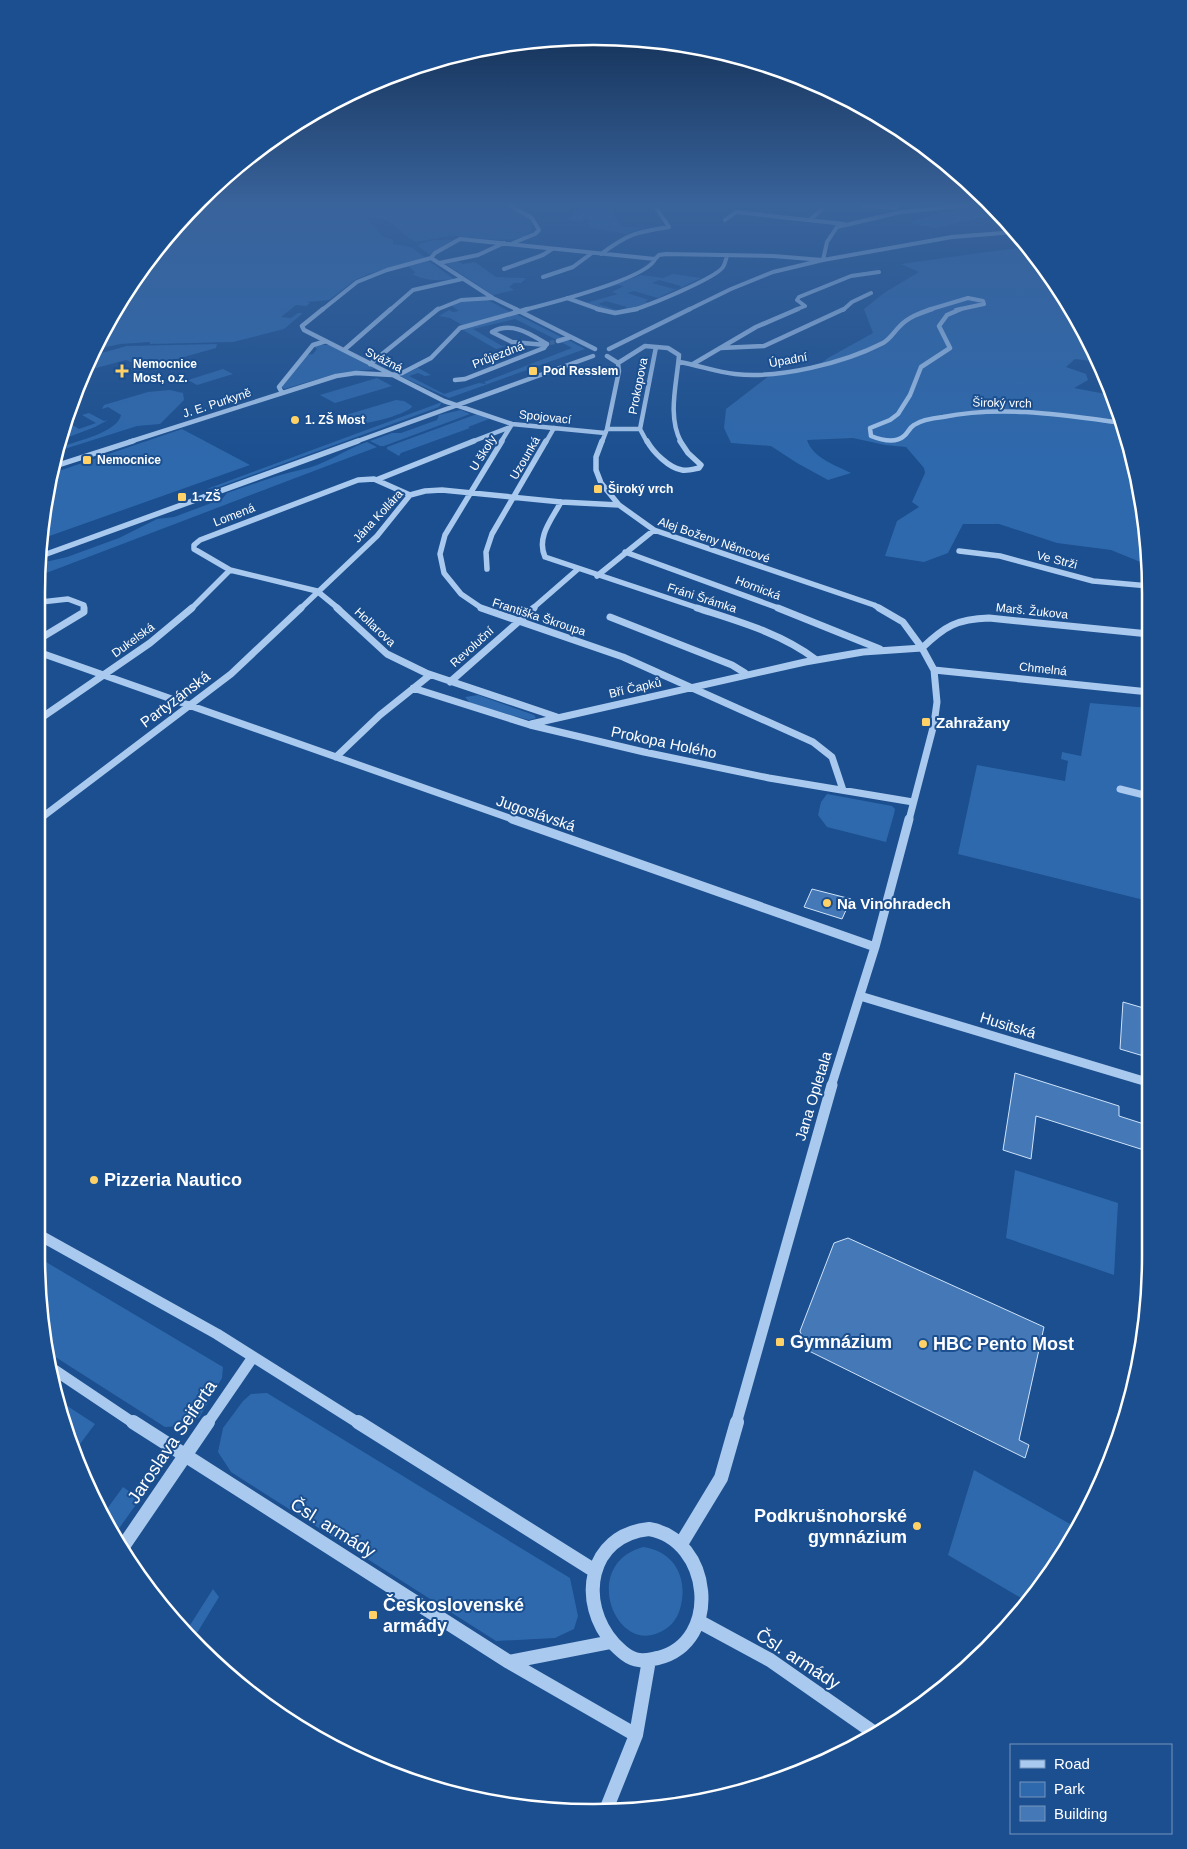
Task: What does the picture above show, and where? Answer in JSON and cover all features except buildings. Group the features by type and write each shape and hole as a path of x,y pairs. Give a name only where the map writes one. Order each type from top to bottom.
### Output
{"street":[{"name":"Svážná","path":"345,291 304,323 302,326 304,330 444,401 455,404"},
{"path":"344,350 412,291"},
{"path":"482,291 571,337 602,348 610,353 607,356"},
{"path":"392,375 402,373 425,363 460,328 592,291"},
{"path":"567,298 611,313 623,313 658,301 679,291"},
{"path":"593,356 592,352 726,291"},
{"path":"693,364 756,327 805,306 797,300 798,297 812,291"},
{"path":"719,348 764,346 841,312 852,302 871,293"},
{"path":"370,364 430,314 448,303 493,298"},
{"name":"Široký vrch","path":"894,335 900,325 918,312 946,305 962,298 978,299 984,302 982,305 950,313 941,321 940,326 950,348 921,367 915,385 900,412 891,419 870,428 869,432 874,437 882,440 898,440 904,436 912,425 917,423 957,413 986,410 1008,410 1114,422"},
{"name":"Průjezdná","path":"507,327 514,327 548,344 512,342 492,332 507,327"},
{"name":"Úpadní","path":"679,362 750,375 793,371 825,363 882,344 894,335"},
{"path":"558,340 571,337"},
{"path":"282,393 279,387 313,345 326,341"},
{"name":"Průjezdná","path":"455,380 465,379 527,355 544,348 548,344"},
{"name":"Prokopova","path":"618,363 645,346 656,347 676,351 679,354 673,422 676,436 690,457 701,465 692,470 682,470 670,464 650,447 640,429 656,347"},
{"path":"46,554 455,404 593,356 607,356 618,363"},
{"name":"Alej Boženy Němcové","path":"618,363 617,385 606,431 596,457 596,470 604,490 619,505 654,530 874,605 903,622 922,648"},
{"name":"J. E. Purkyně","path":"61,465 336,376 356,372 392,375"},
{"name":"Spojovací","path":"455,404 511,426 606,431"},
{"path":"376,480 511,426"},
{"name":"U školy","path":"470,493 511,426"},
{"name":"Uzounká","path":"487,569 486,552 492,534 554,428"},
{"name":"Prokopova","path":"606,431 640,429"},
{"path":"478,440 501,442"},
{"name":"Lomená","path":"317,591 230,570 194,549 194,545 200,540 358,480 365,478 376,480"},
{"path":"376,480 410,496"},
{"name":"Jána Kollára","path":"317,591 377,536 410,496 425,491 442,490 513,498 619,505"},
{"name":"Františka Škroupa","path":"470,493 445,535 440,554 444,573 461,594 482,609 623,657 813,742 832,757 843,790"},
{"name":"Fráni Šrámka","path":"561,502 541,542 541,550 545,557 757,628 802,649 815,659"},
{"path":"598,576 654,530"},
{"name":"Ve Strži","path":"959,551 1000,556 1093,581 1142,585"},
{"name":"Hornická","path":"625,552 741,593 880,650"},
{"name":"Revoluční","path":"450,682 578,569"},
{"name":"Dukelská","path":"45,715 150,643 186,614 230,570"},
{"name":"Hollarova","path":"317,591 355,623 387,654 430,675 450,682"},
{"name":"Partyzánská","path":"45,815 230,674 317,591"},
{"path":"45,601 60,598 76,600 84,605 84,612 45,636"},
{"path":"610,616 732,665 745,673"},
{"name":"Marš. Žukova","path":"922,648 942,628 964,619 989,618 1142,633"},
{"name":"Bří Čapků","path":"530,724 745,673 815,659 880,650 922,648"},
{"name":"Jana Opletala","path":"681,1544 721,1478 820,1122 874,947 934,724 937,702 934,670 922,648"},
{"name":"Jugoslávská","path":"45,654 874,947"},
{"name":"Chmelná","path":"934,670 1142,691"},
{"path":"336,757 380,715 430,675"},
{"path":"450,682 557,717"},
{"name":"Prokopa Holého","path":"413,688 530,724 644,752 769,778 913,802"},
{"path":"1120,790 1142,795"},
{"name":"Husitská","path":"860,996 1142,1081"},
{"path":"45,1238 253,1357 595,1571"},
{"name":"Jaroslava Seiferta","path":"126,1542 253,1357"},
{"name":"Čsl. armády","path":"58,1372 185,1456 509,1662"},
{"path":"649,1529 666,1533 681,1544 693,1560 700,1579 702,1600 698,1621 690,1637 678,1650 663,1657 649,1660 638,1660 628,1657 611,1642 601,1627 594,1609 592,1590 595,1571 603,1553 616,1539 632,1531 649,1529"},
{"name":"Čsl. armády","path":"698,1621 770,1660 870,1730"},
{"path":"509,1662 611,1642"},
{"path":"609,1804 636,1736 649,1660"},
{"path":"509,1662 636,1736"}],"green space":[{"path":"136,291 340,291 329,300 307,302 310,303 306,306 296,305 281,317 291,318 298,313 303,313 284,329 233,342 120,344 104,348 118,319"},
{"path":"487,291 509,291 493,295"},
{"path":"633,291 627,293 649,300 645,301 648,303 628,309 624,309 627,307 606,301 598,304 619,311 586,303 618,294 612,292"},
{"path":"635,291 671,291 658,298"},
{"path":"887,291 1051,291 1069,319 1089,361 1075,359 1066,367 1086,374 1088,380 1074,388 1104,394 1113,417 1131,486 1141,561 1111,550 1057,543 999,524 963,524 948,553 924,562 885,556 897,521 919,507 912,502 925,473 924,468 906,447 885,445 853,438 807,440 814,452 819,456 851,473 828,480 771,446 731,443 724,428 726,409 769,376 815,368 828,358 873,333 864,309"},
{"path":"471,299 486,299 510,312 462,325 450,318 439,316 449,310 453,312 459,311 449,304"},
{"path":"516,314 563,338 557,340 515,319 473,329 502,346 512,344 496,349 461,329"},
{"path":"568,340 585,349 449,398 400,376 418,368 431,375 425,376 418,373 409,376 444,394 479,383 486,384 484,382 572,348 561,342"},
{"path":"217,344 216,348 145,368 126,360 94,369 101,353 127,346"},
{"path":"330,345 375,369 338,373 284,389 282,387 306,355 313,354 317,349 314,347"},
{"path":"223,369 233,374 197,385 188,380"},
{"path":"377,378 392,386 335,403 320,395"},
{"path":"170,390 183,393 184,400 160,424 137,426 65,449 66,445 105,431 118,421 121,415 108,407 102,409 104,405 148,392"},
{"path":"396,400 404,401 412,406 397,415 377,421 357,424 342,423 341,419 346,415"},
{"path":"442,402 439,407 216,488 207,489"},
{"path":"461,410 470,414 384,446 370,441 392,433 401,433 437,420 439,415"},
{"path":"89,413 104,421 108,420 68,437 72,425 79,429 96,423 82,415"},
{"path":"477,414 489,419 468,427 470,428 401,453 399,456 387,449 387,447"},
{"path":"182,429 250,465 48,536 60,471"},
{"path":"367,442 377,447 46,573 46,562 67,557 119,538 157,519 174,517 222,499 227,493 273,477 318,465"},
{"path":"478,695 534,715 536,718 529,720 471,704 465,697"},
{"path":"1090,703 1142,707 1142,900 958,854 977,765 1065,781 1068,761 1061,759 1062,752 1081,756"},
{"path":"827,794 892,806 895,809 886,842 827,827 818,815 821,802"},
{"path":"1015,1170 1118,1203 1114,1275 1006,1238"},
{"path":"45,1261 223,1367 222,1378 199,1418 181,1426 165,1427 55,1357 46,1291"},
{"path":"267,1393 570,1578 578,1616 574,1629 555,1638 496,1641 231,1472 218,1452 223,1428 243,1401 251,1394"},
{"path":"66,1405 95,1424 79,1445"},
{"path":"974,1470 1072,1525 1050,1560 1021,1598 948,1555"},
{"path":"123,1487 140,1499 118,1530 107,1509"},
{"path":"643,1547 663,1554 671,1560 680,1577 682,1598 677,1617 672,1624 658,1633 642,1635 628,1630 618,1619 611,1604 609,1587 613,1570 624,1556"},
{"path":"213,1589 219,1597 197,1633 190,1626"}],"tunnel":[{"path":"550,343 558,341"}],"place":[{"name":"Nemocnice Most, o.z.","path":"122,371"},
{"name":"Pod Resslem","path":"533,371"},
{"name":"1. ZŠ Most","path":"295,420"},
{"name":"Nemocnice","path":"87,460"},
{"name":"Široký vrch","path":"598,489"},
{"name":"1. ZŠ","path":"182,497"},
{"name":"Zahražany","path":"926,722"},
{"name":"Na Vinohradech","path":"827,903"},
{"name":"Pizzeria Nautico","path":"94,1180"},
{"name":"Gymnázium","path":"780,1342"},
{"name":"HBC Pento Most","path":"923,1344"},
{"name":"Podkrušnohorské gymnázium","path":"917,1526"},
{"name":"Československé armády","path":"373,1615"}]}
